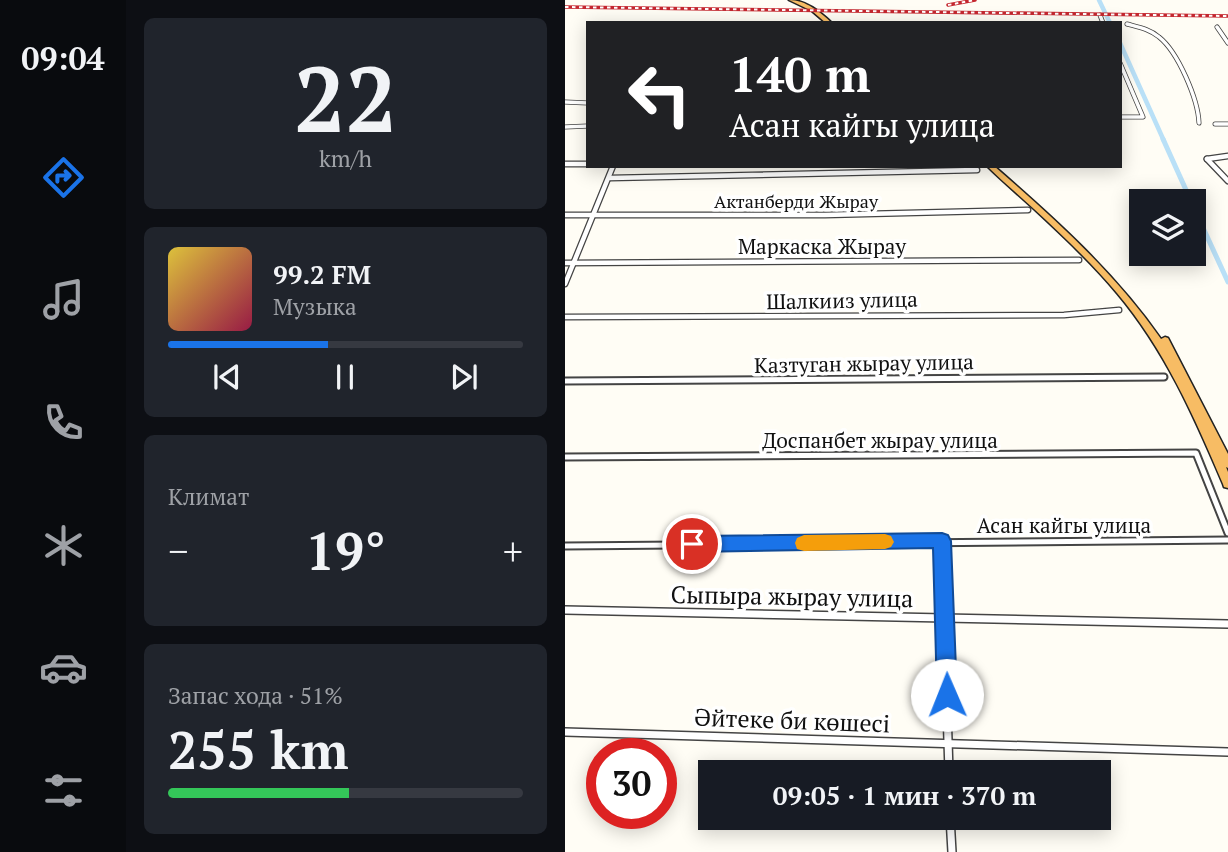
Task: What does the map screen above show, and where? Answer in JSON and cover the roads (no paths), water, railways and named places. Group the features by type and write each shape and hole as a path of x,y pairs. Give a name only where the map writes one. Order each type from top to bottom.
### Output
{"highway":[{"path":"792,0 829,21"},
{"path":"799,0 817,9 830,21"},
{"path":"992,168 1095,262 1136,310 1177,376 1228,484"},
{"path":"999,168 1092,252 1142,309 1185,375 1228,464"}],"street":[{"path":"1100,15 1102,21"},
{"path":"1127,24 1157,35 1179,61 1186,85 1201,114 1199,123"},
{"path":"1217,27 1228,43"},
{"path":"1122,68 1143,117 1122,117"},
{"path":"565,102 586,103"},
{"path":"1215,124 1228,124"},
{"path":"565,127 586,126"},
{"path":"1228,156 1207,159 1228,181"},
{"path":"565,164 586,164"},
{"path":"565,284 596,215 612,168"},
{"path":"610,178 977,170"},
{"name":"Актанберди Жырау","path":"565,215 825,215 1028,210"},
{"name":"Маркаска Жырау","path":"565,263 1079,260"},
{"name":"Шалкииз улица","path":"565,317 1064,315 1119,310"},
{"name":"Казтуган жырау улица","path":"565,381 1164,377"},
{"name":"Доспанбет жырау улица","path":"565,457 1196,453 1228,533"},
{"name":"Асан кайгы улица","path":"565,546 1228,540"},
{"path":"942,541 949,760"},
{"name":"Сыпыра жырау улица","path":"565,610 1228,624"},
{"name":"Әйтеке би көшесі","path":"565,732 1228,751"},
{"path":"951,830 952,852"}],"waterway":[{"path":"1099,0 1109,21"},
{"path":"1122,47 1164,141"},
{"path":"1163,139 1186,189"},
{"path":"1206,234 1228,282"}],"railway":[{"path":"948,5 975,0"},
{"path":"565,7 1228,16"}]}
